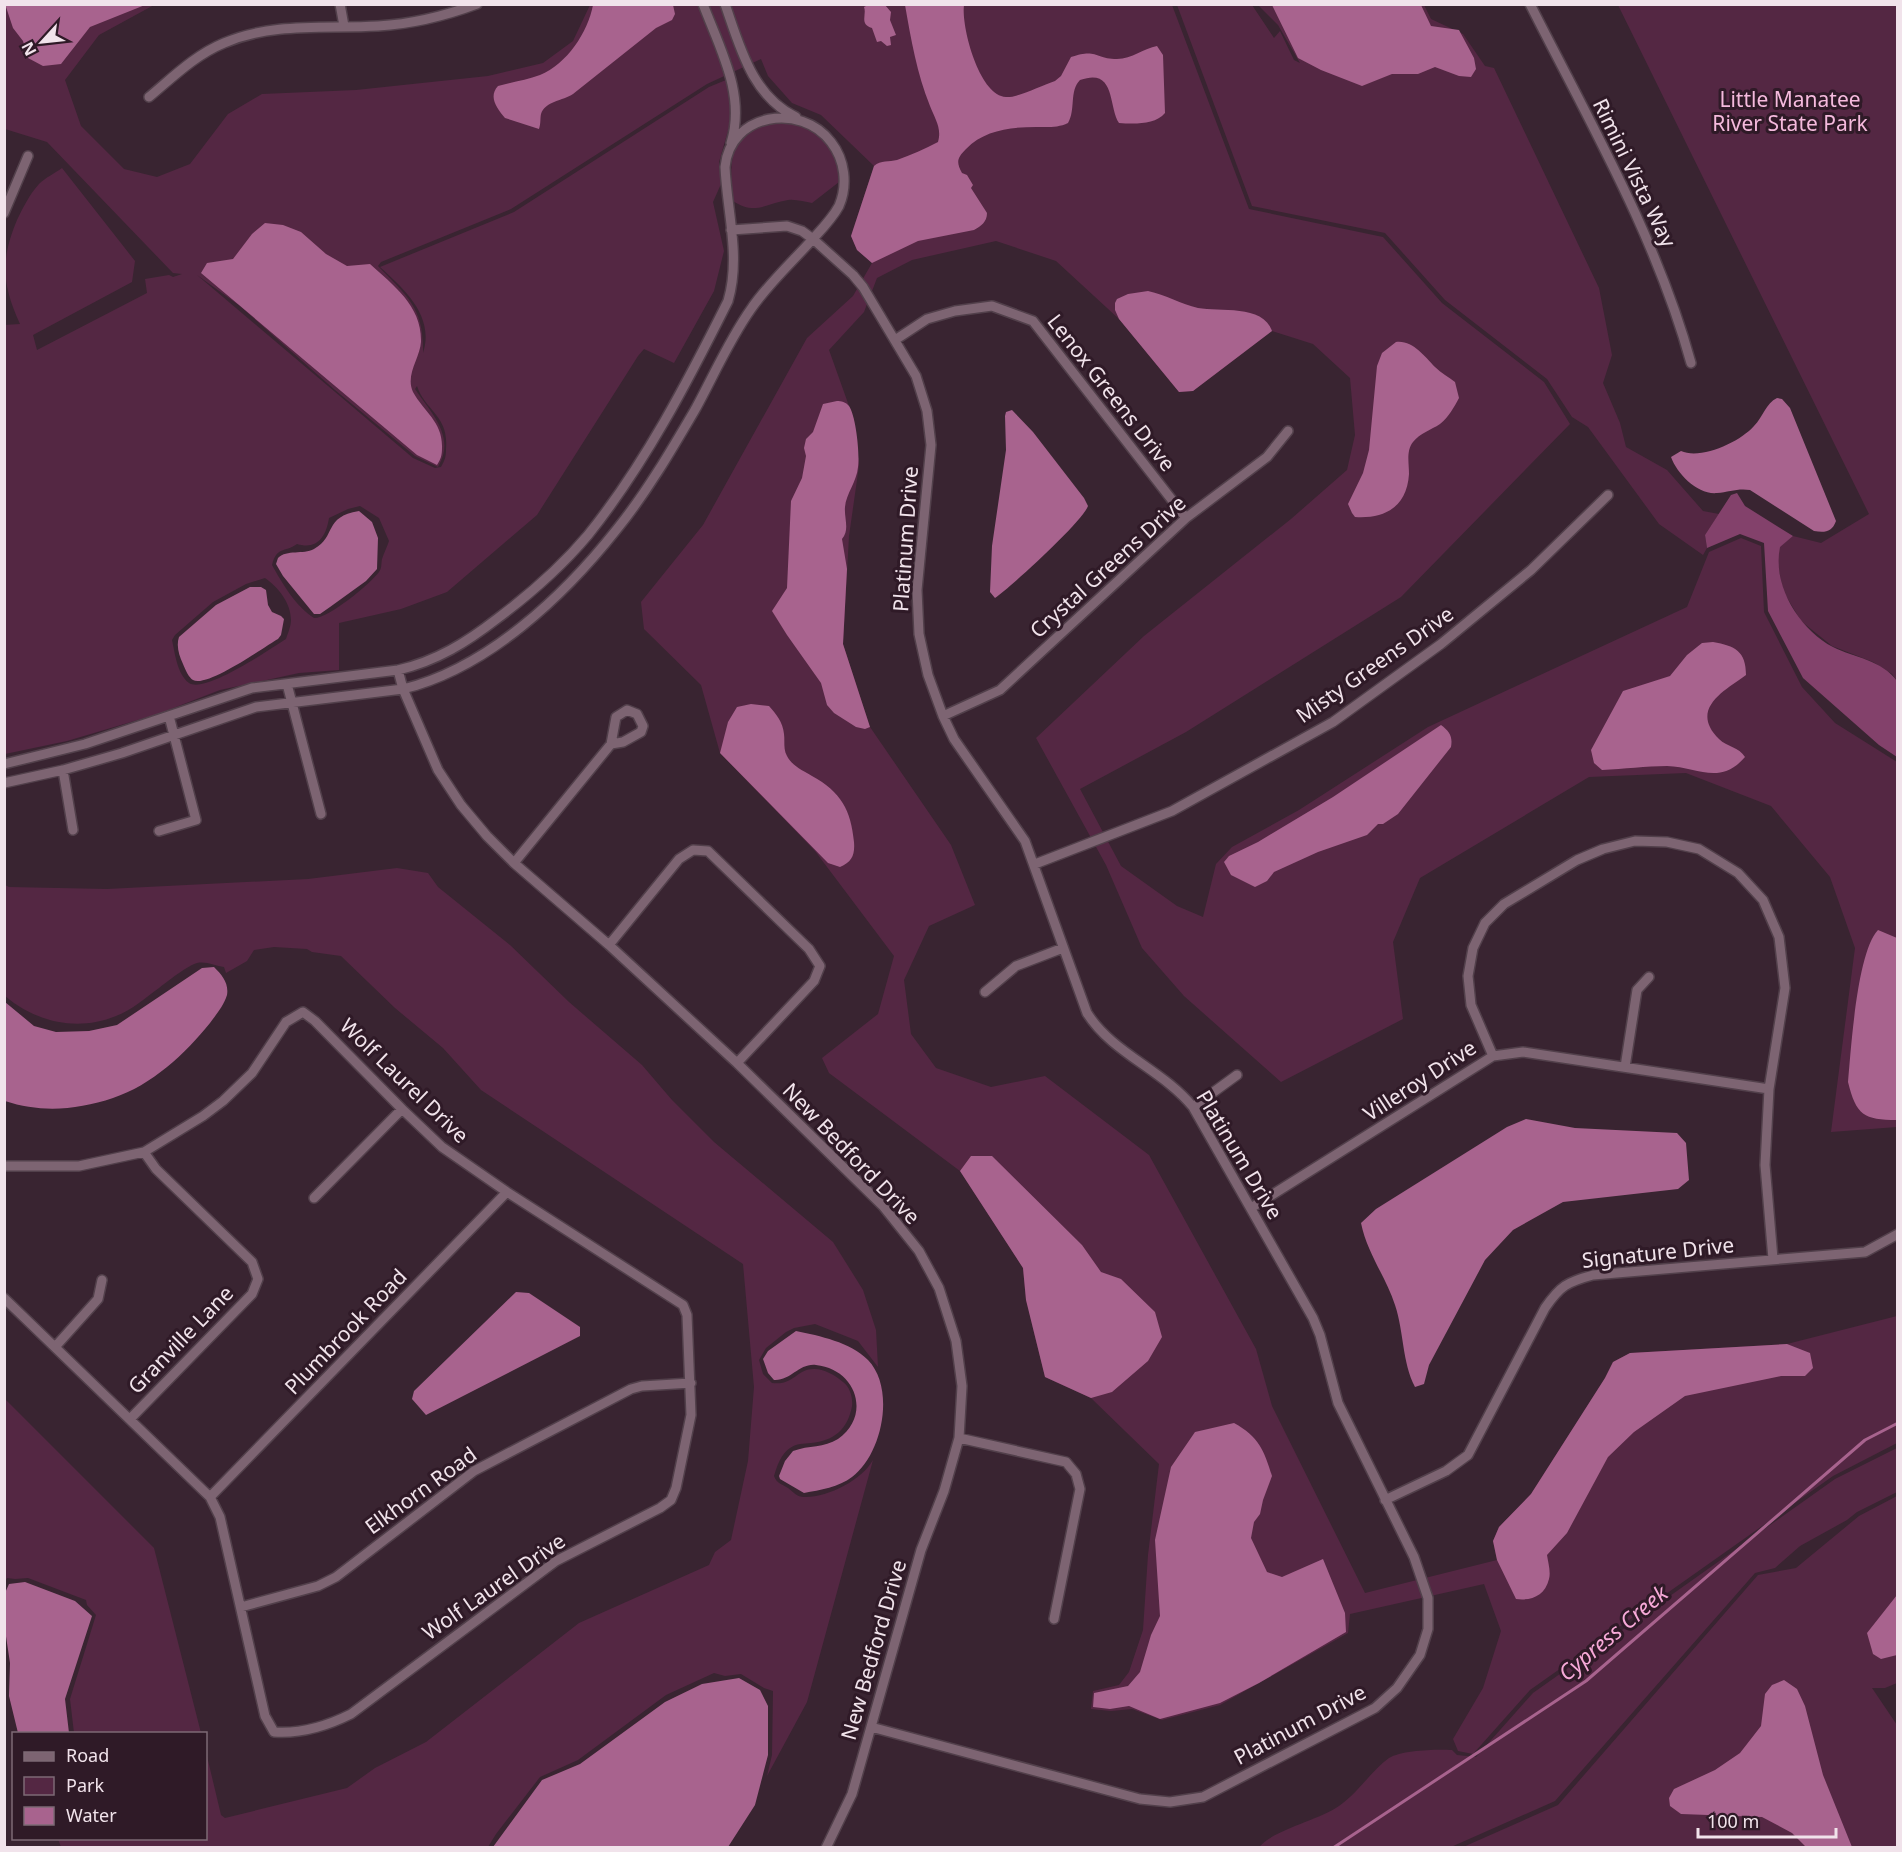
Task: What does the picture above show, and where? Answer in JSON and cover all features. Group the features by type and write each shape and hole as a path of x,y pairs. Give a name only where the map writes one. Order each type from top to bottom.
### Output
{"street":[{"path":"340,4 344,26"},
{"path":"149,97 199,57 239,38 299,27 407,23 477,4"},
{"path":"4,764 85,744 252,688 399,670 436,659 467,642 513,607 555,570 588,535 632,472 691,375 728,301 734,268 726,173 727,152 735,125 736,99 730,76 703,4"},
{"path":"4,783 63,770 122,753 256,707 403,689 441,677 477,657 525,624 576,576 617,530 648,486 750,309 829,220 843,192 844,174 838,152 819,128 777,105 757,83 748,66 725,4"},
{"name":"Rimini Vista Way","path":"1530,4 1645,233 1683,333 1691,363"},
{"path":"727,152 738,136 758,122 778,118 804,120"},
{"path":"4,213 7,199 28,156"},
{"name":"Platinum Drive","path":"731,230 788,226 802,231 813,239 858,281 895,340 920,386 929,422 931,457 917,569 917,612 925,665 943,716 964,755 1021,834 1035,864 1084,1007 1094,1023 1109,1039 1174,1087 1192,1107 1316,1324 1338,1403 1414,1557 1428,1598 1428,1629 1420,1655 1397,1688 1376,1708 1203,1797 1170,1802 1140,1799 871,1727"},
{"name":"Lenox Greens Drive","path":"895,340 927,319 955,310 992,306 1033,321 1186,518"},
{"path":"691,375 708,384"},
{"name":"Crystal Greens Drive","path":"943,716 1000,690 1186,518 1267,457 1288,431"},
{"name":"Misty Greens Drive","path":"1035,864 1172,811 1333,722 1441,644 1513,585 1608,495"},
{"name":"New Bedford Drive","path":"399,670 403,689 438,770 461,805 514,863 609,945 737,1063 882,1206 919,1251 939,1288 956,1341 962,1386 959,1438 944,1491 921,1550 852,1794 826,1848"},
{"path":"287,684 321,814"},
{"path":"159,831 196,820 169,716"},
{"path":"514,863 611,744"},
{"path":"63,770 73,830"},
{"path":"1493,1056 1471,1005 1468,976 1473,948 1485,923 1504,903 1577,860 1594,852 1635,841 1667,842 1698,849 1738,873 1763,900 1779,937 1785,988 1769,1089 1765,1165 1773,1259"},
{"path":"609,945 679,859 693,850 708,850 809,949 820,966 814,981 737,1063"},
{"path":"985,992 1016,966 1063,948"},
{"path":"1625,1067 1636,990 1649,977"},
{"name":"Wolf Laurel Drive","path":"4,1166 79,1166 144,1152 223,1101 252,1073 286,1022 303,1012 315,1021 442,1147 507,1192 683,1305 687,1315 691,1415 676,1488 671,1500 660,1508 556,1561 351,1714 330,1725 287,1733 274,1732 265,1716 220,1517 210,1497 4,1298"},
{"name":"Villeroy Drive","path":"1251,1208 1493,1056 1523,1052 1769,1089"},
{"path":"1192,1107 1237,1075"},
{"path":"314,1198 402,1109"},
{"name":"Granville Lane","path":"129,1419 252,1294 258,1279 252,1262 156,1169 144,1152"},
{"name":"Plumbrook Road","path":"210,1497 507,1192"},
{"name":"Signature Drive","path":"1385,1500 1446,1471 1468,1455 1545,1308 1557,1290 1571,1281 1593,1275 1865,1252 1898,1234"},
{"path":"55,1347 98,1299 102,1280"},
{"name":"Elkhorn Road","path":"241,1607 318,1586 336,1577 474,1471 631,1389 642,1386 691,1383"},
{"path":"959,1438 1066,1462 1076,1474 1080,1489 1053,1619"}],"green space":[{"path":"5,5 154,5 99,35 65,80 81,126 124,169 157,177 190,164 228,114 262,94 356,90 488,76 543,63 573,41 590,5 1172,5 1249,209 1383,237 1442,303 1544,382 1570,424 1401,597 1186,732 1080,789 1121,866 1177,906 1203,917 1216,864 1232,847 1299,810 1428,727 1687,607 1709,552 1741,538 1761,546 1764,612 1802,687 1835,723 1897,762 1897,1127 1831,1132 1855,948 1830,877 1771,806 1686,773 1589,777 1420,878 1393,942 1403,1019 1281,1082 1184,996 1142,948 1106,865 1036,738 1144,636 1291,519 1347,470 1355,435 1350,378 1313,344 1272,331 1193,391 1179,392 1119,319 1056,261 996,241 912,260 877,278 864,312 829,350 854,420 859,466 849,536 843,644 870,727 951,845 975,905 929,926 904,980 911,1034 936,1068 991,1087 1045,1076 1149,1155 1256,1349 1272,1406 1365,1593 1497,1560 1493,1541 1499,1527 1531,1494 1613,1362 1630,1353 1787,1344 1897,1316 1897,1443 1833,1476 1530,1690 1473,1754 1458,1751 1453,1739 1483,1688 1501,1631 1484,1584 1350,1614 1348,1633 1220,1705 1162,1720 1132,1709 1111,1711 1091,1709 1093,1691 1119,1685 1129,1672 1143,1630 1148,1555 1159,1464 1091,1398 1045,1377 1026,1300 1023,1268 960,1171 829,1073 822,1058 878,1014 894,956 815,851 720,753 701,685 644,629 641,602 703,525 807,338 853,296 872,263 857,250 851,236 874,166 821,115 792,103 768,76 761,59 707,84 511,209 381,262 378,266 406,295 417,314 423,338 423,353 426,340 421,315 407,294 380,267 514,212 709,87 726,80 731,105 730,124 719,162 721,184 713,202 724,251 714,291 674,363 644,349 638,356 537,515 447,592 401,609 339,623 339,670 299,673 220,690 158,714 67,741 5,754 4,325 20,324 10,297 5,272 8,248 17,220 35,188 62,168 135,261 132,282 33,335 37,350 147,293 145,279 182,274 173,273 47,142 5,129","holes":["197,275 240,306 335,390 415,456 438,467 443,456 443,436 440,426 415,389 417,386 425,402 444,428 446,454 441,467 435,468 413,458","360,506 379,518 389,541 381,569 348,600 329,613 314,618 295,601 272,565 279,552 297,544 315,543 326,531 329,518","265,578 283,596 289,608 291,620 286,639 223,677 197,685 189,683 179,669 172,640 213,602 246,584"]},
{"path":"1177,5 1252,5 1274,38 1280,31 1294,60 1300,63 1278,25 1258,5 1424,5 1431,19 1463,34 1485,66 1494,68 1599,288 1612,355 1603,383 1620,423 1626,447 1667,470 1703,511 1719,514 1705,535 1707,548 1703,555 1659,524 1588,427 1572,417 1547,379 1445,300 1385,233 1252,206"},
{"name":"Little Manatee River State Park","path":"1618,5 1897,5 1897,681 1892,674 1873,662 1832,646 1801,621 1783,591 1777,559 1779,547 1793,536 1821,543 1869,514"},
{"path":"778,123 802,125 824,140 836,164 839,182 812,203 791,200 748,208 733,201 731,172 735,149 749,132"},
{"path":"397,868 428,873 438,887 510,945 569,1002 642,1065 672,1100 714,1142 833,1242 863,1290 876,1330 878,1367 858,1341 815,1324 786,1332 766,1348 759,1360 763,1374 772,1383 785,1382 808,1370 822,1370 845,1384 852,1400 850,1414 839,1432 827,1440 795,1445 784,1454 774,1476 778,1482 797,1495 813,1497 833,1491 852,1481 873,1460 807,1702 767,1776 772,1755 773,1691 741,1674 725,1676 714,1673 666,1695 578,1760 540,1777 488,1847 61,1847 58,1840 207,1840 207,1756 221,1815 225,1818 347,1788 375,1768 426,1742 579,1623 709,1565 715,1552 731,1540 748,1461 754,1387 743,1264 481,1090 443,1048 395,1008 341,956 312,952 307,949 274,947 254,950 247,961 226,973 224,967 197,963 178,974 128,1011 101,1021 87,1023 72,1024 43,1018 5,996 5,885 9,887 107,889 308,879"},
{"path":"4,1398 154,1548 201,1732 74,1732 70,1699 96,1615 87,1605 86,1600 28,1578 7,1578 5,1582"},
{"path":"1897,1448 1897,1492 1857,1512 1800,1546 1775,1568 1755,1573 1555,1801 1451,1847 1259,1847 1275,1835 1339,1806 1382,1763 1395,1755 1420,1751 1452,1750 1457,1755 1476,1757 1533,1693 1835,1479"},
{"path":"1897,1496 1897,1683 1885,1688 1872,1688 1897,1725 1897,1847 1461,1848 1558,1805 1758,1575 1796,1568 1859,1516"}],"shaded area":[{"path":"1737,493 1745,506 1793,536 1780,547 1780,576 1791,605 1809,629 1833,647 1884,668 1897,681 1897,757 1879,745 1803,678 1768,611 1764,543 1740,534 1707,548 1705,535 1731,495"}],"water":[{"path":"5,4 145,5 90,27 61,64 43,66 28,58 23,41 13,28"},
{"path":"593,5 673,5 675,14 672,20 656,28 573,94 546,106 541,114 539,129 505,118 494,98 498,86 540,75 559,63 581,36"},
{"path":"885,5 891,12 890,20 896,35 890,37 891,45 887,46 881,41 877,42 872,28 866,24 864,7"},
{"path":"905,5 964,5 969,43 980,73 996,94 1006,97 1055,81 1061,76 1071,57 1091,54 1110,59 1122,59 1157,46 1163,55 1165,113 1150,122 1119,123 1105,83 1092,77 1080,80 1075,90 1068,123 998,131 973,143 961,155 958,160 960,169 967,175 973,185 971,188 987,213 981,225 974,230 918,241 872,263 857,250 851,236 874,166 918,152 938,142 939,137 937,124 918,69"},
{"path":"1272,5 1421,5 1431,26 1459,30 1474,58 1476,69 1471,77 1459,76 1435,67 1418,74 1392,74 1362,86 1298,58"},
{"path":"265,223 283,225 301,232 326,254 347,266 370,264 412,307 420,329 421,342 412,373 411,386 439,431 442,450 437,465 417,455 201,273 207,263 233,259 252,234"},
{"path":"1148,291 1198,308 1250,313 1267,322 1272,331 1193,391 1179,392 1119,319 1115,310 1117,299 1128,294"},
{"path":"1396,342 1413,346 1437,369 1455,382 1459,398 1451,412 1440,424 1413,442 1409,453 1407,485 1399,502 1385,513 1355,517 1348,504 1363,473 1369,450 1377,366 1382,353"},
{"path":"1777,398 1782,399 1790,408 1836,521 1828,531 1814,531 1750,490 1717,493 1703,491 1683,476 1671,457 1681,451 1699,453 1720,448 1739,438 1754,426 1770,403"},
{"path":"837,401 849,406 858,445 857,472 846,502 846,528 842,539 847,569 843,644 870,727 865,729 856,727 834,713 827,705 821,683 772,611 787,588 791,501 802,478 806,439 813,432 823,404"},
{"path":"1012,410 1033,432 1088,506 1061,539 995,598 990,592 992,546 1006,450 1005,416 1006,412"},
{"path":"359,511 372,522 378,538 377,569 366,581 330,607 320,614 314,614 283,576 276,564 278,558 286,554 314,549 326,538 335,522 348,514"},
{"path":"250,587 261,587 266,590 268,605 272,612 284,619 281,635 249,658 222,673 200,681 193,680 180,657 179,637 216,605"},
{"path":"1713,642 1727,645 1738,651 1744,660 1746,675 1720,694 1713,702 1707,719 1719,739 1740,751 1745,757 1736,766 1718,773 1667,766 1602,770 1594,763 1591,750 1623,691 1670,676 1687,655 1702,643"},
{"path":"751,704 769,706 777,715 782,726 785,751 789,760 822,782 843,803 853,831 854,847 852,858 844,865 840,867 828,863 720,753 728,722 737,707"},
{"path":"1441,725 1450,734 1451,747 1398,814 1383,824 1378,824 1367,835 1318,852 1274,872 1267,881 1255,887 1231,875 1224,862 1229,856 1258,842 1333,797"},
{"path":"1878,930 1897,938 1897,1120 1877,1119 1863,1113 1854,1102 1848,1082 1860,979 1871,941"},
{"path":"214,967 222,976 227,987 227,995 220,1010 190,1046 154,1077 113,1098 86,1105 46,1108 5,1101 5,1002 34,1026 56,1032 89,1031 117,1025 202,968"},
{"path":"1526,1119 1575,1128 1677,1133 1686,1143 1689,1180 1678,1189 1563,1202 1513,1230 1485,1260 1429,1365 1424,1384 1415,1387 1405,1357 1395,1305 1368,1245 1361,1223 1376,1209 1507,1127"},
{"path":"971,1156 992,1156 1082,1245 1101,1272 1121,1279 1155,1312 1162,1337 1148,1361 1112,1392 1091,1398 1045,1377 1026,1300 1023,1268 960,1171"},
{"path":"516,1292 529,1293 580,1327 580,1336 426,1415 412,1399 414,1391"},
{"path":"796,1331 834,1341 861,1354 877,1372 882,1387 883,1404 878,1438 862,1467 852,1477 841,1483 804,1493 780,1479 785,1461 793,1451 827,1444 838,1439 855,1418 857,1406 850,1384 830,1368 810,1365 780,1380 774,1380 768,1373 763,1359 768,1351"},
{"path":"1787,1344 1810,1353 1813,1368 1805,1376 1781,1376 1685,1396 1634,1432 1608,1457 1567,1533 1547,1555 1550,1576 1544,1590 1532,1598 1516,1599 1497,1560 1493,1541 1499,1527 1531,1494 1613,1362 1630,1353"},
{"path":"1234,1423 1255,1439 1272,1476 1260,1514 1254,1522 1251,1538 1267,1572 1282,1577 1323,1559 1345,1613 1346,1632 1220,1703 1160,1719 1129,1706 1110,1709 1093,1707 1094,1693 1128,1686 1140,1672 1151,1635 1160,1616 1155,1540 1171,1467 1195,1432"},
{"path":"25,1582 75,1601 92,1616 65,1699 69,1732 18,1732 9,1696 10,1663 4,1623 5,1593 9,1584"},
{"path":"1897,1595 1897,1655 1881,1659 1873,1654 1867,1633"},
{"path":"739,1678 760,1690 768,1706 768,1755 755,1805 728,1847 493,1847 542,1780 580,1764 665,1702 702,1684"},
{"path":"1784,1680 1797,1689 1805,1706 1823,1775 1852,1847 1806,1847 1792,1833 1762,1817 1681,1814 1670,1806 1669,1798 1674,1789 1715,1770 1740,1753 1761,1726 1765,1694 1772,1685"}],"waterway":[{"name":"Cypress Creek","path":"1333,1848 1586,1681 1865,1440 1898,1423"}]}
